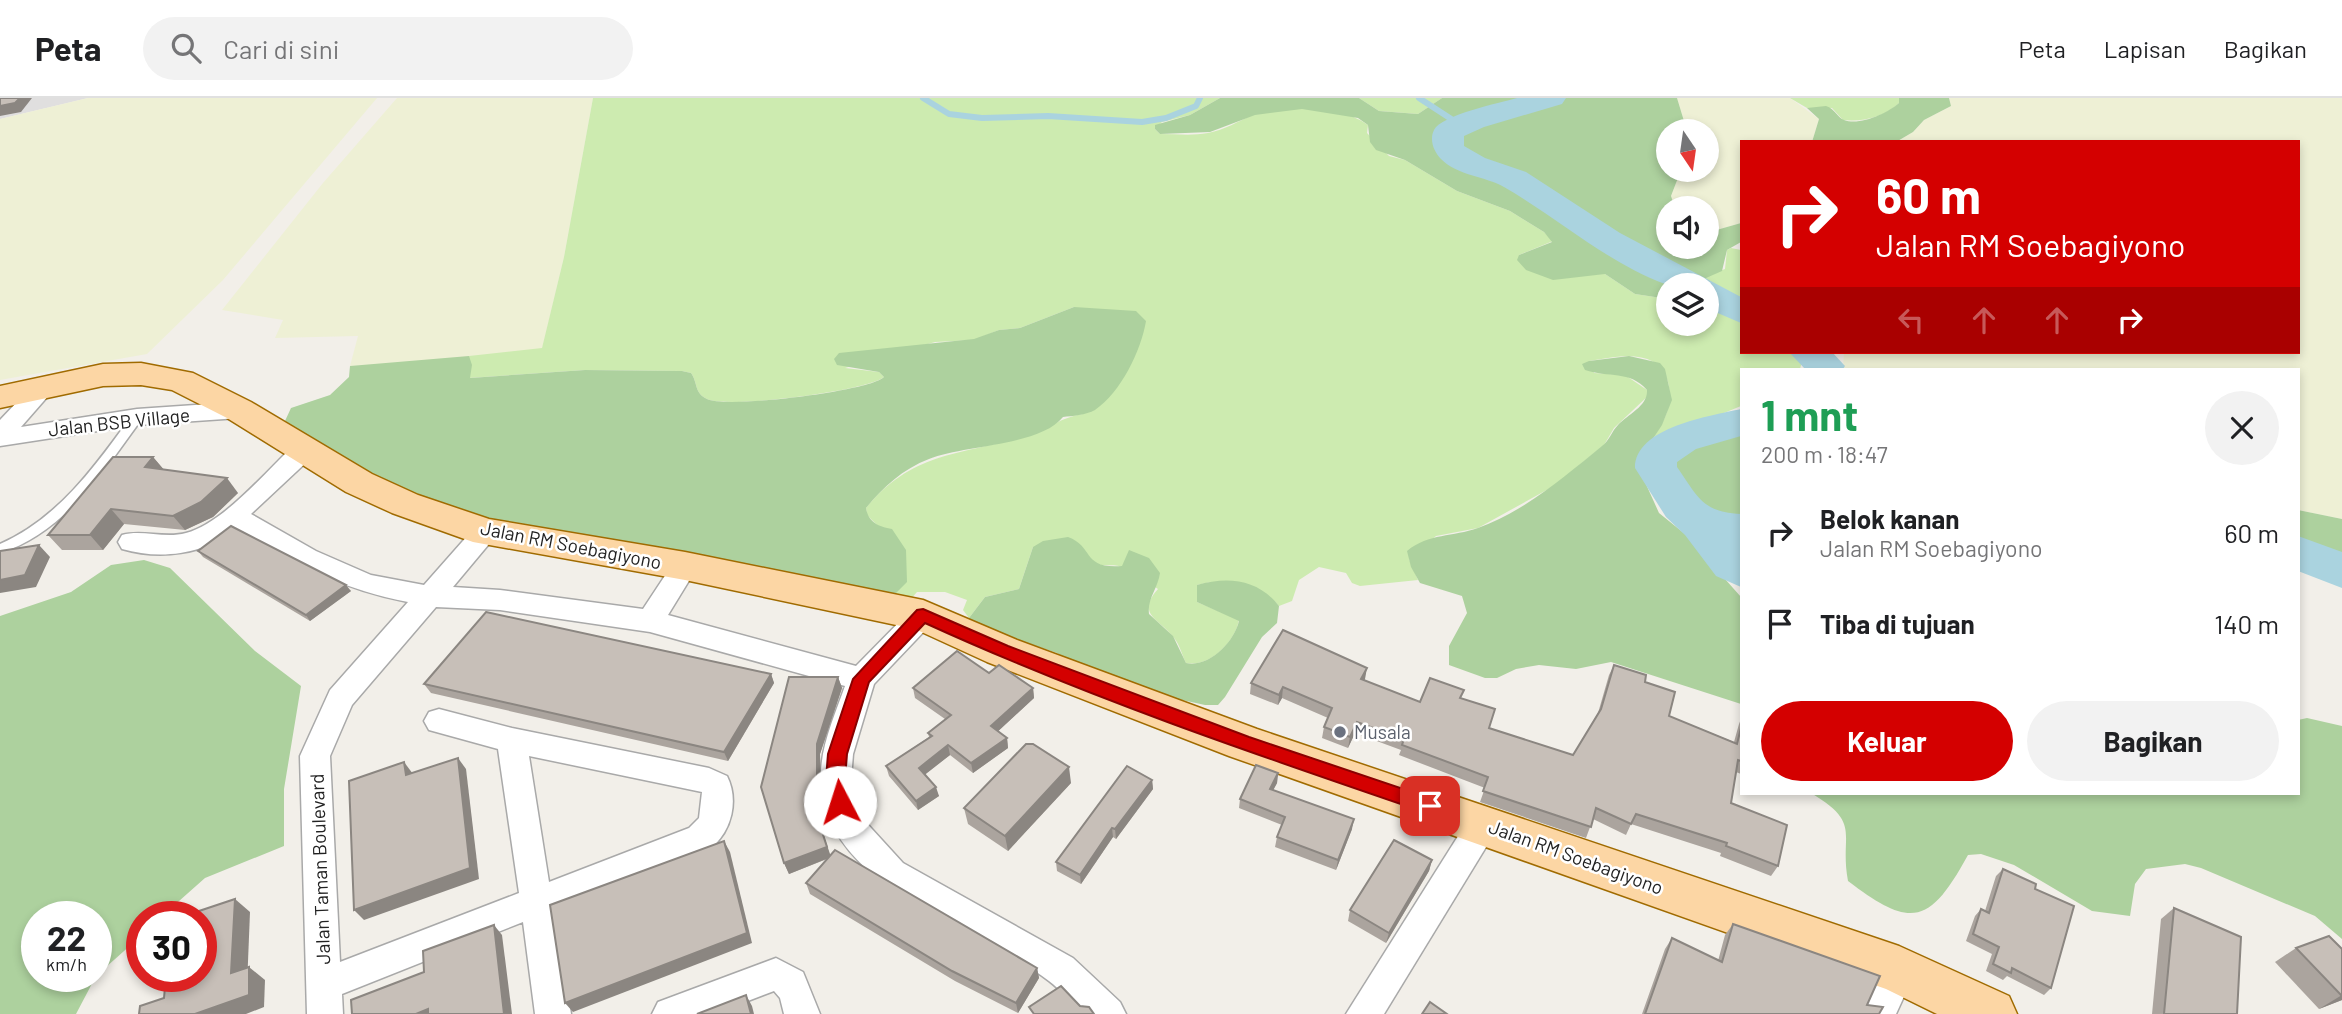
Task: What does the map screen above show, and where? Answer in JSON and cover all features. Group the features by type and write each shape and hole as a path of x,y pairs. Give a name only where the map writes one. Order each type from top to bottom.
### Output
{"main road":[{"name":"Jalan RM Soebagiyono","path":"0,397 103,375 160,376 181,381 239,410 303,451 370,488 486,532 685,566 923,615 1002,651 1244,743 1899,970 1991,1014"}],"street":[{"name":"Jalan BSB Village","path":"0,437 44,387"},
{"name":"Jalan BSB Village","path":"0,437 137,417 239,410"},
{"path":"131,542 152,546 197,541 213,534 303,451"},
{"path":"233,516 307,558 366,584 430,596 500,600 650,621 861,679"},
{"name":"Jalan Taman Boulevard","path":"325,999 315,756 340,698 486,532"},
{"path":"650,621 685,566"},
{"path":"923,615 861,679 838,754 836,779 840,802 849,825 892,873 1061,969 1108,1014"},
{"path":"325,999 536,901 700,838 710,831 714,824 718,793 716,785 709,781 512,740 439,720"},
{"path":"512,740 552,1014"},
{"path":"1364,1014 1483,824"},
{"path":"1878,1014 1899,970"},
{"path":"670,1014 776,974 786,976 793,985 802,1014"}],"lane":[{"path":"0,549 28,535 87,487 137,417"}],"shaded area":[{"path":"0,98 88,98 0,119"}],"green space":[{"path":"88,98 377,98 223,280 147,354 0,380 0,119"},
{"path":"397,98 593,98 564,257 542,349 390,365 350,366 358,336 275,338 283,320 222,310 323,183"},
{"path":"593,98 1220,98 1190,115 1162,122 1155,129 1160,134 1202,134 1226,128 1253,115 1281,109 1312,108 1343,113 1368,125 1367,133 1389,156 1405,160 1457,191 1510,211 1544,232 1553,241 1519,255 1605,274 1635,294 1656,297 1656,336 1719,336 1719,305 1740,317 1740,354 1797,354 1803,358 1800,368 1740,368 1740,406 1685,429 1654,437 1669,404 1668,382 1663,371 1656,363 1636,356 1589,361 1594,373 1625,375 1647,390 1648,396 1614,428 1604,445 1554,486 1478,528 1436,536 1409,559 1418,580 1360,586 1352,583 1346,573 1319,567 1299,580 1292,601 1279,606 1262,592 1241,584 1219,582 1197,585 1197,602 1239,620 1232,637 1220,652 1203,661 1186,663 1176,641 1149,611 1149,605 1158,589 1125,568 1097,564 1083,548 1033,547 1019,589 985,597 969,618 963,610 967,600 945,592 917,592 910,600 893,596 879,527 867,515 866,508 884,489 921,465 941,457 1029,435 1083,414 1074,307 1020,328 999,330 974,340 935,342 845,368 879,372 884,377 852,388 797,397 719,402 703,397 691,373 682,371 585,370 469,378 469,356 542,348 564,257"},
{"path":"1220,98 1359,98 1379,111 1418,114 1442,98 1677,98 1683,119 1656,119 1656,182 1676,182 1671,196 1656,196 1656,259 1719,259 1719,229 1740,223 1740,243 1727,250 1722,271 1717,273 1656,273 1656,297 1635,294 1605,274 1553,280 1526,270 1517,260 1519,255 1552,242 1544,232 1510,211 1457,191 1405,160 1376,150 1370,142 1368,125 1358,118 1302,109 1255,115 1210,132 1160,134 1155,125 1190,115"},
{"path":"1359,98 1442,98 1418,114 1379,111"},
{"path":"1677,98 1790,98 1819,119 1813,140 1740,140 1740,223 1719,229 1719,196 1671,196 1676,182 1719,182 1719,119 1683,119"},
{"path":"1790,98 1899,98 1899,103 1880,115 1843,120 1832,108 1807,108"},
{"path":"1899,98 1949,98 1951,106 1924,120 1913,132 1899,140 1813,140 1819,119 1807,108 1826,106 1844,120 1858,121 1873,118 1899,103"},
{"path":"1949,98 2342,98 2342,519 2300,510 2300,368 1843,368 1844,354 2300,354 2300,140 1899,140 1913,132 1924,120 1951,106"},
{"path":"1727,250 1740,250 1740,301 1719,289 1719,273 1714,273 1725,269"},
{"path":"1074,307 1136,311 1146,321 1135,358 1121,382 1104,402 1091,412 1063,417 1052,427 1037,434 929,459 902,473 887,486 866,508 872,520 892,529 906,550 907,582 893,596 472,516 350,467 285,421 291,408 330,395 349,377 350,366 469,356 472,365 470,378 585,370 682,371 691,373 703,397 720,402 827,393 854,388 884,377 879,372 837,365 834,359 839,353 974,339 999,330 1020,328"},
{"path":"1629,356 1660,363 1665,369 1672,400 1662,425 1643,454 1645,482 1659,513 1685,534 1740,596 1740,704 1611,662 1576,669 1539,665 1516,669 1497,678 1485,678 1449,665 1449,646 1467,613 1462,596 1420,583 1411,567 1407,551 1424,541 1469,531 1512,512 1573,470 1604,444 1618,425 1641,405 1647,390 1626,377 1585,370 1582,364"},
{"path":"1740,431 1740,517 1717,514 1698,506 1683,491 1670,470 1688,448"},
{"path":"2300,510 2342,519 2342,566 2300,546"},
{"path":"1068,537 1082,546 1094,561 1100,564 1122,566 1129,550 1149,558 1160,573 1149,614 1173,636 1186,663 1203,662 1219,652 1232,637 1239,621 1197,602 1197,585 1231,581 1252,585 1271,597 1279,606 1277,623 1262,637 1218,705 1205,705 1105,683 1057,653 975,625 969,618 985,597 1019,589 1033,547 1043,541"},
{"path":"144,560 170,568 255,651 301,686 284,789 284,846 205,878 179,901 126,901 126,949 112,962 112,901 21,901 21,992 88,992 76,1014 0,1014 0,616 71,592 111,565"},
{"path":"2307,718 2342,726 2342,939 2315,916 2201,868 2185,864 2146,869 2135,884 2130,916 2092,911 2014,865 1981,854 1968,855 1955,878 1930,906 1918,912 1904,912 1888,907 1848,881 1846,831 1843,822 1837,813 1814,795 2300,795 2300,720"}],"building":[{"path":"0,98 20,98 15,103 0,106"},
{"path":"113,457 153,457 145,467 227,478 201,502 173,516 111,509 90,535 48,535"},
{"path":"231,526 346,585 306,615 198,551"},
{"path":"39,545 25,575 0,580 0,551"},
{"path":"486,612 771,674 724,752 424,684"},
{"path":"1283,630 1367,668 1361,679 1420,702 1430,678 1464,690 1460,698 1495,709 1489,728 1573,755 1601,709 1614,665 1646,675 1645,682 1675,692 1669,716 1737,744 1740,732 1740,761 1738,760 1731,803 1787,825 1778,866 1726,846 1727,843 1636,814 1631,824 1596,808 1591,827 1483,791 1488,777 1402,745 1404,739 1357,722 1350,737 1324,727 1332,708 1283,687 1279,695 1251,683"},
{"path":"957,651 989,673 999,665 1033,688 991,726 1007,738 971,763 948,745 919,768 936,787 916,801 886,766 932,736 928,733 951,715 913,688"},
{"path":"789,677 838,677 817,744 817,780 812,801 827,847 784,863 761,787"},
{"path":"1026,744 1033,744 1069,767 1005,836 964,808"},
{"path":"458,758 470,868 354,910 349,781 404,762 406,775"},
{"path":"1256,765 1278,773 1270,789 1354,819 1338,860 1277,837 1285,817 1240,799"},
{"path":"1127,766 1152,780 1115,829 1112,828 1080,875 1056,862"},
{"path":"1394,840 1432,860 1389,933 1350,910"},
{"path":"724,841 747,933 565,1003 550,905"},
{"path":"835,850 1037,968 1016,1003 952,971 806,883"},
{"path":"2003,869 2036,884 2035,889 2074,906 2051,988 2012,968 2011,973 1993,964 1999,947 1973,934 1981,909 1989,913"},
{"path":"235,899 231,973 249,967 249,995 195,1014 139,1014 140,1006 164,998 165,992 217,992 217,905"},
{"path":"2174,908 2241,937 2237,1014 2164,1014"},
{"path":"1733,924 1880,976 1867,1005 1883,1007 1879,1014 1645,1014 1672,938 1722,962"},
{"path":"494,925 504,1014 428,1014 428,1009 416,1014 352,1014 351,1000 424,972 423,951"},
{"path":"2329,936 2342,949 2342,995 2296,948"},
{"path":"1061,986 1080,1006 1089,1007 1094,1014 1034,1014 1029,1007"},
{"path":"746,995 751,1014 697,1014"},
{"path":"1430,1002 1447,1014 1422,1014"}],"waterway":[{"path":"923,98 949,114 982,118 1048,116 1142,122 1166,118 1196,106 1200,98"},
{"path":"1419,98 1462,126"},
{"path":"1551,98 1473,120 1448,132 1448,146 1453,153 1474,165 1514,179 1608,240 1670,273"},
{"path":"1719,300 1740,311"},
{"path":"1810,354 1824,368"},
{"path":"1740,422 1681,439 1662,452 1656,461 1656,468 1688,515 1708,526 1740,530"},
{"path":"1703,527 1732,564 1740,569"},
{"path":"2300,553 2342,571"}],"place":[{"name":"Musala","path":"1340,732"}],"route":[{"path":"840,802 836,779 838,754 861,679 923,615 1002,651 1244,743 1430,806"}]}
